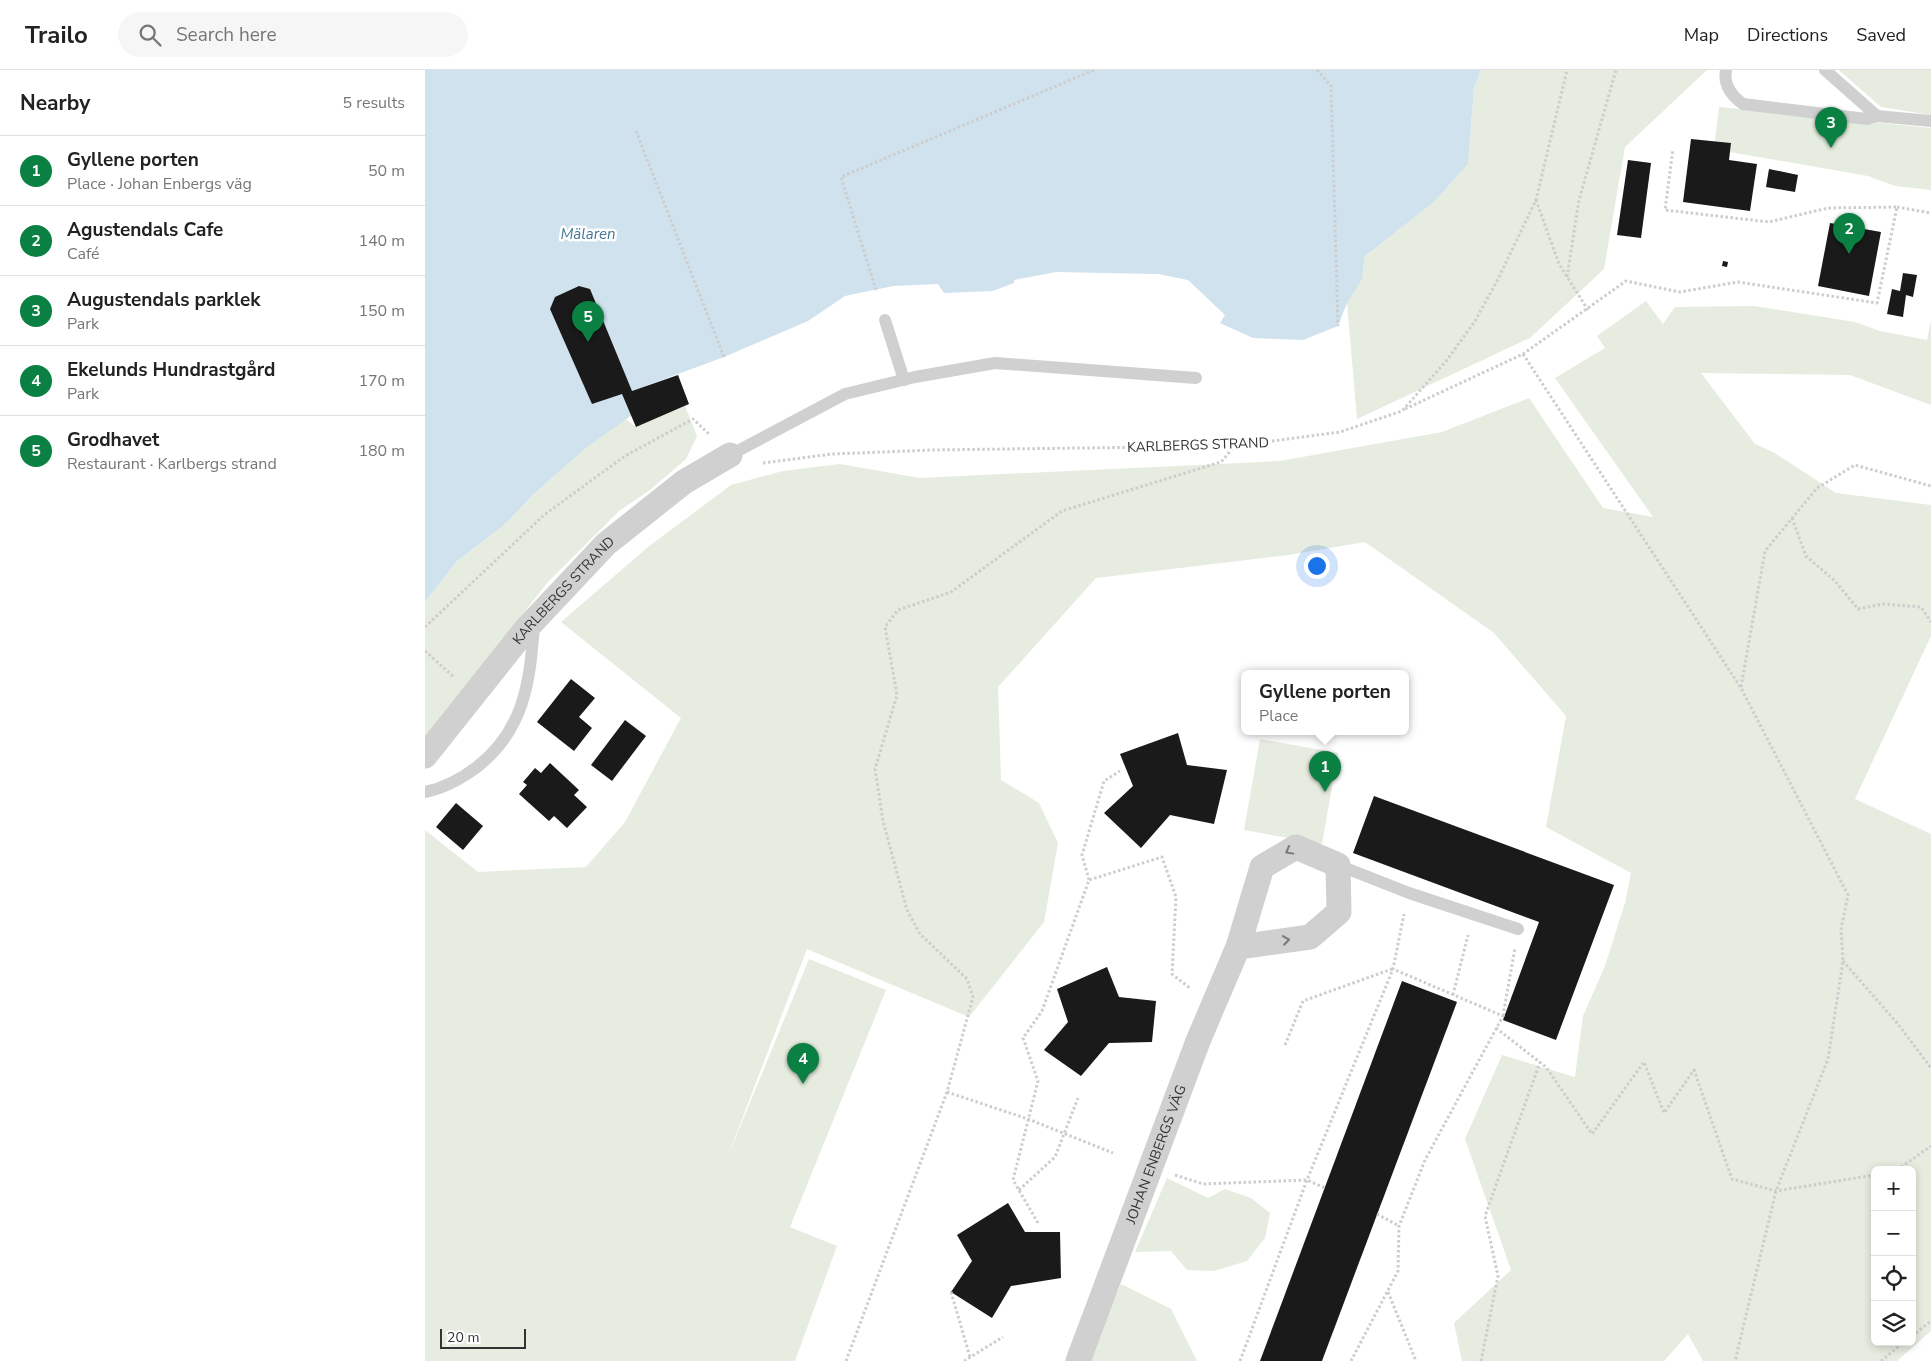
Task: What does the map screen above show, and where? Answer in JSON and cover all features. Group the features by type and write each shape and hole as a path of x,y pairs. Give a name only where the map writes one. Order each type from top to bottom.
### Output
{"street":[{"name":"KARLBERGS STRAND","path":"425,756 534,620 606,544 684,482 730,456"},
{"name":"JOHAN ENBERGS VÄG","path":"1078,1361 1213,1006 1238,947 1262,867 1296,847 1338,866"},
{"path":"1238,947 1310,937 1339,912 1338,866"}],"lane":[{"path":"1726,70 1727,86 1734,97 1743,104 1867,119 1877,116 1931,121"},
{"path":"1825,70 1877,116"},
{"path":"885,320 904,380"},
{"path":"730,456 845,394 904,380 995,363 1197,378"},
{"path":"425,792 440,789 465,776 495,753 515,725 531,670 534,620"},
{"path":"1338,866 1409,893 1518,930"}],"path":[{"path":"875,290 841,178 1094,70"},
{"path":"1317,70 1331,86 1338,326"},
{"name":"KARLBERGS STRAND","path":"730,456 741,466 832,454 1235,446 1281,442 1340,432 1402,411 1447,360 1475,322 1497,281 1536,200 1567,70"},
{"path":"1567,277 1579,200 1616,70"},
{"path":"636,131 724,357"},
{"path":"1673,149 1665,210 1769,222 1828,208 1897,207 1931,213"},
{"path":"1536,200 1559,264 1588,310"},
{"path":"1402,411 1523,354 1588,310 1626,281 1681,292 1738,282 1877,303 1897,207"},
{"path":"1523,354 1741,688 1848,895 1841,929 1843,962 1829,1060 1776,1191 1735,1361"},
{"path":"425,627 544,515 625,456 693,419 730,456"},
{"path":"846,1361 947,1092 973,998 967,979 920,934 907,910 883,821 875,769 897,695 885,627 898,610 951,592 1062,511 1221,462 1235,446"},
{"path":"1741,688 1765,551 1817,488 1855,465 1931,486"},
{"path":"1792,518 1806,556 1835,581 1858,608 1883,604 1921,607 1931,622"},
{"path":"425,651 473,695"},
{"path":"1038,1223 1013,1180 1038,1081 1023,1038 1043,1011 1089,880 1082,855 1104,781 1120,771"},
{"path":"1089,880 1162,857 1176,897 1172,974 1213,1006"},
{"path":"1240,1361 1307,1180 1393,969 1409,893"},
{"path":"1453,995 1474,915"},
{"path":"1351,1361 1398,1271 1399,1226 1425,1160 1503,1016 1518,930"},
{"path":"1843,962 1897,1023 1931,1068"},
{"path":"1285,1045 1303,1001 1393,969 1503,1016"},
{"path":"1496,1028 1546,1067 1592,1134 1644,1062 1663,1113 1694,1070 1733,1179 1776,1191 1871,1176"},
{"path":"1481,1361 1498,1276 1485,1216 1540,1062"},
{"path":"947,1092 1029,1119 1113,1153"},
{"path":"1019,1190 1055,1157 1078,1098"},
{"path":"1903,1166 1931,1146"},
{"path":"1175,1175 1203,1184 1307,1180 1325,1188"},
{"path":"1377,1214 1399,1226"},
{"path":"951,1292 970,1357"},
{"path":"1388,1292 1416,1361"},
{"path":"1916,1333 1931,1321"},
{"path":"964,1361 1003,1337"},
{"path":"1881,1361 1899,1346"}],"shaded area":[{"path":"1481,70 1707,70 1625,147 1604,269 1530,338 1357,419 1347,303 1364,257 1434,202 1468,164 1474,88"},
{"path":"1839,70 1931,70 1931,115 1881,107"},
{"path":"1719,107 1931,128 1931,190 1895,186 1868,176 1730,152 1731,143 1715,141"},
{"path":"1646,301 1663,324 1675,307 1754,306 1855,322 1880,331 1927,340 1931,321 1931,405 1850,375 1701,373 1755,444 1773,452 1836,493 1931,505 1931,636 1855,799 1931,834 1931,1331 1916,1344 1916,1166 1871,1166 1871,1346 1914,1346 1897,1361 1703,1361 1688,1334 1664,1361 1462,1361 1454,1323 1511,1270 1465,1139 1502,1055 1575,1077 1583,1016 1605,966 1625,903 1631,873 1546,827 1566,716 1494,633 1365,542 1288,555 1096,578 998,687 1001,780 1039,803 1058,843 1044,922 969,1017 807,949 726,1161 809,959 886,990 790,1227 837,1246 795,1361 425,1361 425,830 478,872 586,867 625,822 681,718 561,622 648,547 731,485 783,471 840,464 920,478 1280,461 1442,432 1529,398 1603,508 1653,517 1555,378 1605,348 1597,336"},
{"path":"685,406 697,436 686,459 650,490 619,511 547,583 425,740 425,602 456,562 504,525 535,493 586,448 626,419 636,427"},
{"path":"1260,739 1338,753 1322,844 1244,830"},
{"path":"1167,1178 1208,1198 1225,1189 1251,1198 1270,1213 1265,1238 1247,1261 1214,1271 1187,1270 1171,1251 1135,1252"},
{"path":"1121,1284 1171,1309 1197,1361 1087,1361"}],"water":[{"name":"Mälaren","path":"425,70 1481,70 1474,88 1468,164 1434,202 1364,257 1362,279 1347,303 1338,326 1303,340 1253,338 1220,323 1225,315 1188,280 1158,274 1056,272 1014,280 1014,283 993,291 944,293 938,284 893,286 845,296 808,321 724,357 632,391 639,410 586,448 535,493 504,525 456,562 425,602"}],"building":[{"path":"1691,139 1731,143 1729,160 1757,164 1750,211 1683,202"},
{"path":"1628,160 1651,163 1641,238 1617,235"},
{"path":"1769,169 1798,175 1795,192 1766,187"},
{"path":"1830,223 1881,232 1869,296 1818,286"},
{"path":"1723,261 1728,262 1727,267 1722,266"},
{"path":"1903,273 1917,275 1913,297 1906,295 1903,317 1887,314 1892,289 1900,291"},
{"path":"579,286 590,289 632,391 678,375 689,404 636,427 622,394 592,404 550,309 555,297"},
{"path":"571,679 595,698 579,717 592,728 574,751 537,722"},
{"path":"625,720 646,736 612,781 591,765"},
{"path":"1178,733 1187,765 1227,770 1214,824 1170,815 1141,848 1104,813 1133,786 1120,754"},
{"path":"550,763 579,790 574,795 587,807 567,828 554,816 549,821 519,794 527,785 523,782 535,768 541,773"},
{"path":"1374,796 1614,885 1556,1040 1503,1020 1539,922 1353,853"},
{"path":"456,803 483,826 463,850 436,827"},
{"path":"1107,967 1119,997 1156,1001 1152,1042 1109,1043 1081,1076 1044,1050 1068,1022 1057,989"},
{"path":"1402,981 1457,1002 1322,1361 1260,1361"},
{"path":"1008,1203 1025,1232 1060,1232 1061,1278 1011,1286 992,1318 951,1292 972,1261 957,1235"}],"place":[{"name":"Augustendals parklek","path":"1831,148"},
{"name":"Agustendals Cafe","path":"1849,254"},
{"name":"Grodhavet","path":"588,342"},
{"name":"Gyllene porten","path":"1325,792"},
{"name":"Ekelunds Hundrastgård","path":"803,1084"}]}
